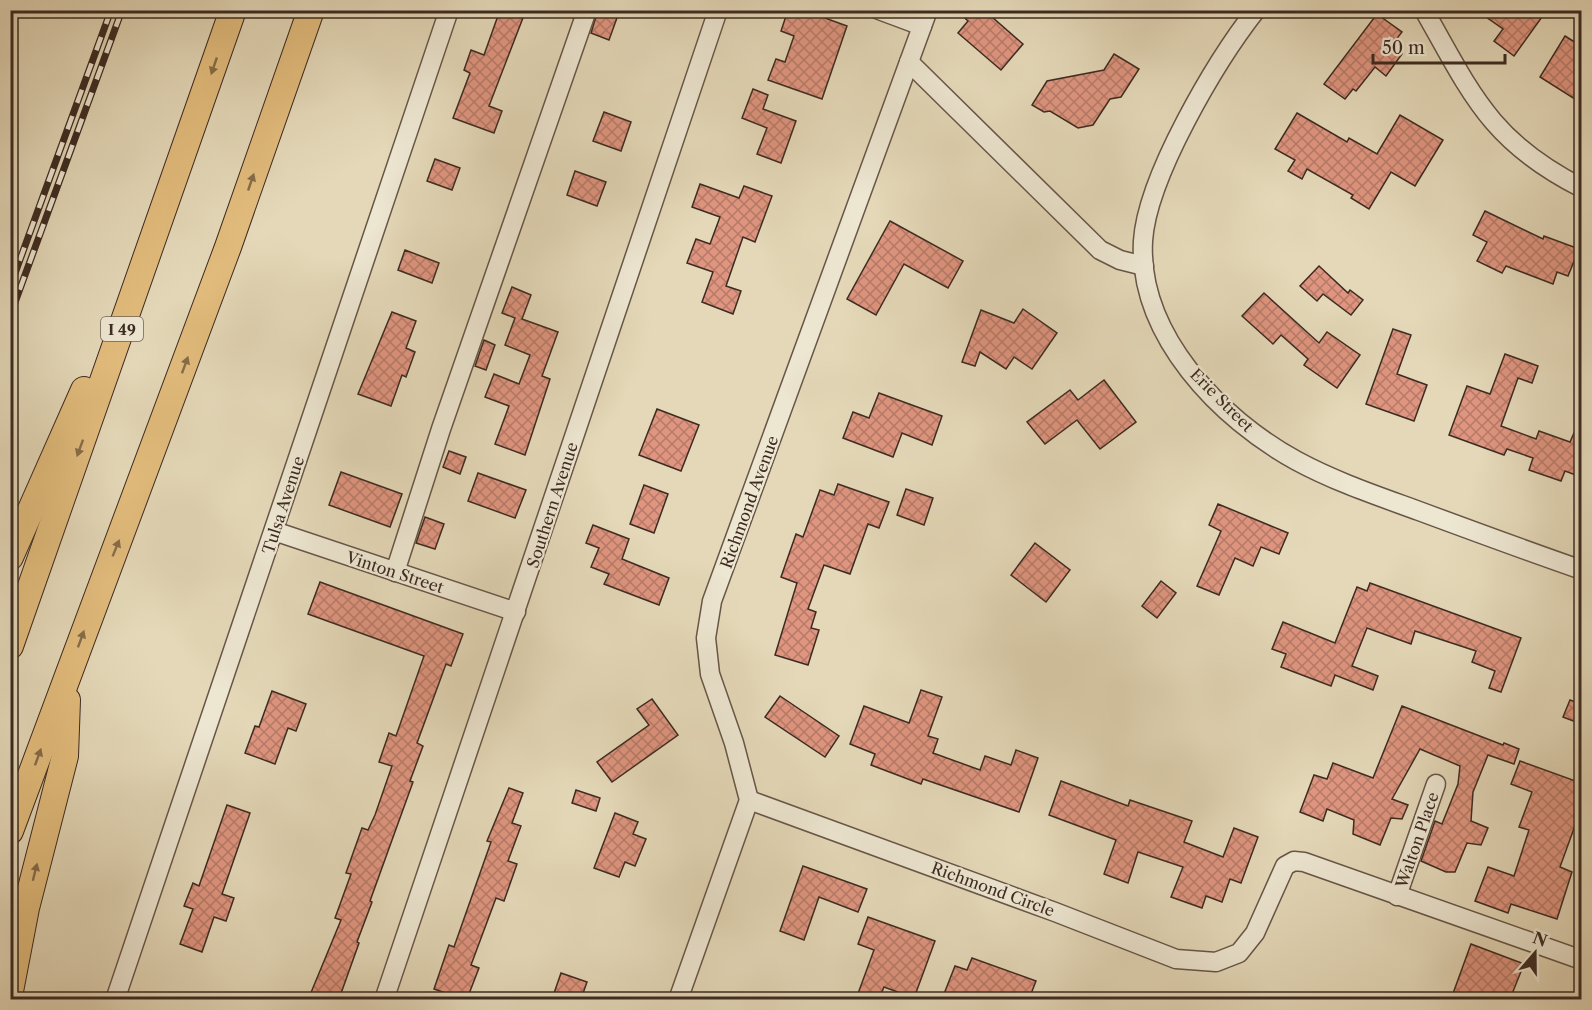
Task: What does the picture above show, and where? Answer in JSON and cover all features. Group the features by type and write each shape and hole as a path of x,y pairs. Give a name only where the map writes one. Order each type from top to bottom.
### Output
{"highway":[{"name":"I 49","path":"10,646 172,190 233,10"},
{"path":"10,831 224,258 311,10"},
{"path":"10,557 172,190"},
{"path":"10,991 26,908 65,756 68,675"}],"street":[{"name":"Tulsa Avenue","path":"115,999 449,10"},
{"path":"395,572 441,429 586,10"},
{"name":"Southern Avenue","path":"384,999 718,10"},
{"path":"879,10 925,18"},
{"name":"Erie Street","path":"1256,10 1229,47 1199,98 1151,200 1145,226 1144,266 1152,306 1166,336 1201,383 1255,434 1296,460 1340,482 1581,570"},
{"path":"1425,10 1478,106 1491,122 1519,150 1552,173 1581,188"},
{"name":"Richmond Avenue","path":"748,800 734,743 710,674 706,652 707,622 712,601 925,18"},
{"path":"909,62 1100,250 1120,260 1144,266"},
{"name":"Vinton Street","path":"274,531 516,612"},
{"name":"Walton Place","path":"1397,896 1436,784"},
{"path":"678,999 748,800"},
{"name":"Richmond Circle","path":"748,800 1055,912 1176,959 1216,962 1239,953"},
{"name":"Walton Place","path":"1239,953 1255,933 1280,873 1289,863 1304,862 1581,960"}],"building":[{"path":"500,10 526,10 489,106 502,111 494,133 453,118 470,73 464,70 471,50 484,55"},
{"path":"598,10 618,15 609,40 591,33"},
{"path":"788,10 803,10 847,26 822,99 768,80 776,59 785,62 794,36 781,31"},
{"path":"956,10 984,10 1023,44 1001,70 958,33 968,21"},
{"path":"1476,10 1547,10 1514,56 1494,41 1503,29"},
{"path":"1377,14 1402,32 1391,46 1402,54 1386,76 1375,67 1356,91 1353,89 1345,99 1324,84"},
{"path":"1565,36 1581,46 1581,103 1540,77"},
{"path":"1114,54 1139,69 1121,97 1110,99 1093,125 1078,128 1050,111 1044,112 1032,105 1047,81 1104,70"},
{"path":"753,89 768,95 763,109 796,121 781,163 757,154 767,128 742,118"},
{"path":"604,112 631,122 621,151 593,141"},
{"path":"1297,113 1347,142 1349,138 1377,154 1400,115 1443,140 1415,186 1391,172 1369,209 1351,198 1353,195 1307,169 1302,179 1288,171 1295,160 1275,149"},
{"path":"435,159 460,168 452,190 427,181"},
{"path":"575,171 606,182 597,206 567,195"},
{"path":"700,184 739,198 744,186 772,196 755,242 743,237 726,286 741,291 733,314 702,302 713,272 687,263 696,239 710,244 720,217 692,207"},
{"path":"1485,211 1543,239 1544,236 1579,249 1568,276 1557,272 1553,284 1506,266 1502,273 1477,261 1487,242 1473,235"},
{"path":"890,221 963,261 948,288 904,264 876,315 847,299"},
{"path":"405,250 439,263 432,283 398,270"},
{"path":"1319,266 1348,293 1350,290 1363,300 1351,315 1323,294 1317,301 1300,286"},
{"path":"512,287 531,295 522,319 558,332 542,376 550,379 525,455 495,444 509,406 485,397 494,374 519,384 530,355 505,345 515,318 502,313"},
{"path":"1264,293 1319,343 1327,332 1360,355 1337,388 1304,365 1308,359 1281,335 1273,344 1242,316"},
{"path":"1023,309 1057,333 1032,369 1014,357 1006,369 980,352 975,366 962,362 981,310 1014,323"},
{"path":"392,312 416,321 406,348 415,352 406,377 402,375 391,406 358,394"},
{"path":"1393,329 1411,335 1397,374 1427,385 1414,421 1366,404"},
{"path":"484,340 495,345 486,370 475,366"},
{"path":"1505,354 1538,366 1532,383 1518,378 1501,426 1536,439 1539,431 1570,442 1581,417 1581,477 1565,471 1561,481 1529,470 1533,458 1507,449 1504,455 1449,435 1467,386 1490,394"},
{"path":"1104,380 1136,422 1100,449 1077,420 1045,444 1027,422 1070,390 1078,400"},
{"path":"879,393 942,416 932,445 902,433 893,457 843,438 853,412 869,418"},
{"path":"657,409 699,425 681,471 639,455"},
{"path":"449,451 466,457 460,474 443,467"},
{"path":"341,472 402,494 390,527 329,505"},
{"path":"478,473 526,490 515,518 468,501"},
{"path":"838,484 889,502 879,528 868,524 850,574 824,565 808,609 816,612 811,628 819,630 808,665 775,655 797,583 781,577 796,534 803,537 820,490 834,495"},
{"path":"644,485 668,494 654,533 630,524"},
{"path":"906,489 933,498 924,525 897,515"},
{"path":"1218,504 1288,533 1279,554 1261,547 1253,566 1235,558 1219,595 1197,586 1221,531 1209,525"},
{"path":"425,517 444,524 435,549 416,543"},
{"path":"593,525 629,539 622,559 669,578 659,605 604,584 609,574 591,567 599,548 586,543"},
{"path":"1035,543 1070,570 1046,602 1011,575"},
{"path":"1161,581 1176,593 1157,618 1142,606"},
{"path":"320,582 463,634 451,666 446,664 417,743 423,746 410,781 413,782 370,901 372,902 339,999 323,999 310,995 341,920 335,918 351,874 346,873 362,828 368,830 392,766 379,762 389,733 396,736 424,656 308,614"},
{"path":"1370,583 1521,638 1501,692 1489,688 1495,671 1472,662 1476,651 1415,631 1411,644 1367,628 1352,666 1378,676 1373,690 1335,675 1331,686 1281,667 1286,654 1272,649 1283,622 1335,643 1357,587 1367,591"},
{"path":"921,690 942,697 928,736 938,739 933,753 980,770 985,756 1011,765 1016,750 1038,758 1019,812 923,779 921,784 871,765 875,754 850,744 864,706 909,723"},
{"path":"272,691 306,704 296,731 288,728 275,764 245,753 255,726 259,727"},
{"path":"780,696 839,736 825,757 765,717"},
{"path":"652,699 678,735 612,782 597,762 649,725 637,709"},
{"path":"1570,700 1581,704 1581,724 1563,717"},
{"path":"1402,706 1519,749 1514,764 1488,755 1473,792 1471,821 1488,828 1481,845 1467,843 1455,872 1446,872 1421,861 1435,821 1442,824 1458,784 1460,766 1420,749 1392,799 1408,805 1402,819 1391,818 1380,845 1353,834 1354,820 1327,809 1323,821 1300,812 1314,775 1327,779 1333,763 1373,778"},
{"path":"1520,761 1581,783 1581,809 1560,867 1572,872 1557,919 1511,904 1508,913 1475,901 1488,867 1514,876 1529,830 1519,827 1532,792 1511,784"},
{"path":"1061,781 1128,806 1130,800 1192,821 1184,842 1223,857 1234,828 1258,837 1241,883 1230,879 1222,902 1206,896 1202,908 1171,897 1183,867 1138,852 1128,883 1104,874 1116,840 1049,815"},
{"path":"509,788 523,793 512,823 521,826 508,861 517,864 504,901 496,898 471,965 479,968 467,999 463,999 434,989 449,945 454,947 491,842 487,841"},
{"path":"576,790 600,798 596,811 572,803"},
{"path":"227,805 250,813 222,894 234,898 226,921 214,917 202,952 180,944 193,909 184,906 193,883 199,886"},
{"path":"615,813 638,822 633,834 646,839 635,866 625,862 619,877 594,868"},
{"path":"803,866 867,889 858,912 819,897 804,940 780,931"},
{"path":"868,917 935,941 914,998 884,987 879,999 856,999 874,950 858,944"},
{"path":"1471,944 1524,964 1510,999 1451,999"},
{"path":"972,958 1036,981 1029,999 942,999 955,966 967,970"},
{"path":"561,973 587,982 581,999 552,999"}],"railway":[{"path":"10,287 111,10"},
{"path":"10,316 122,10"}]}
